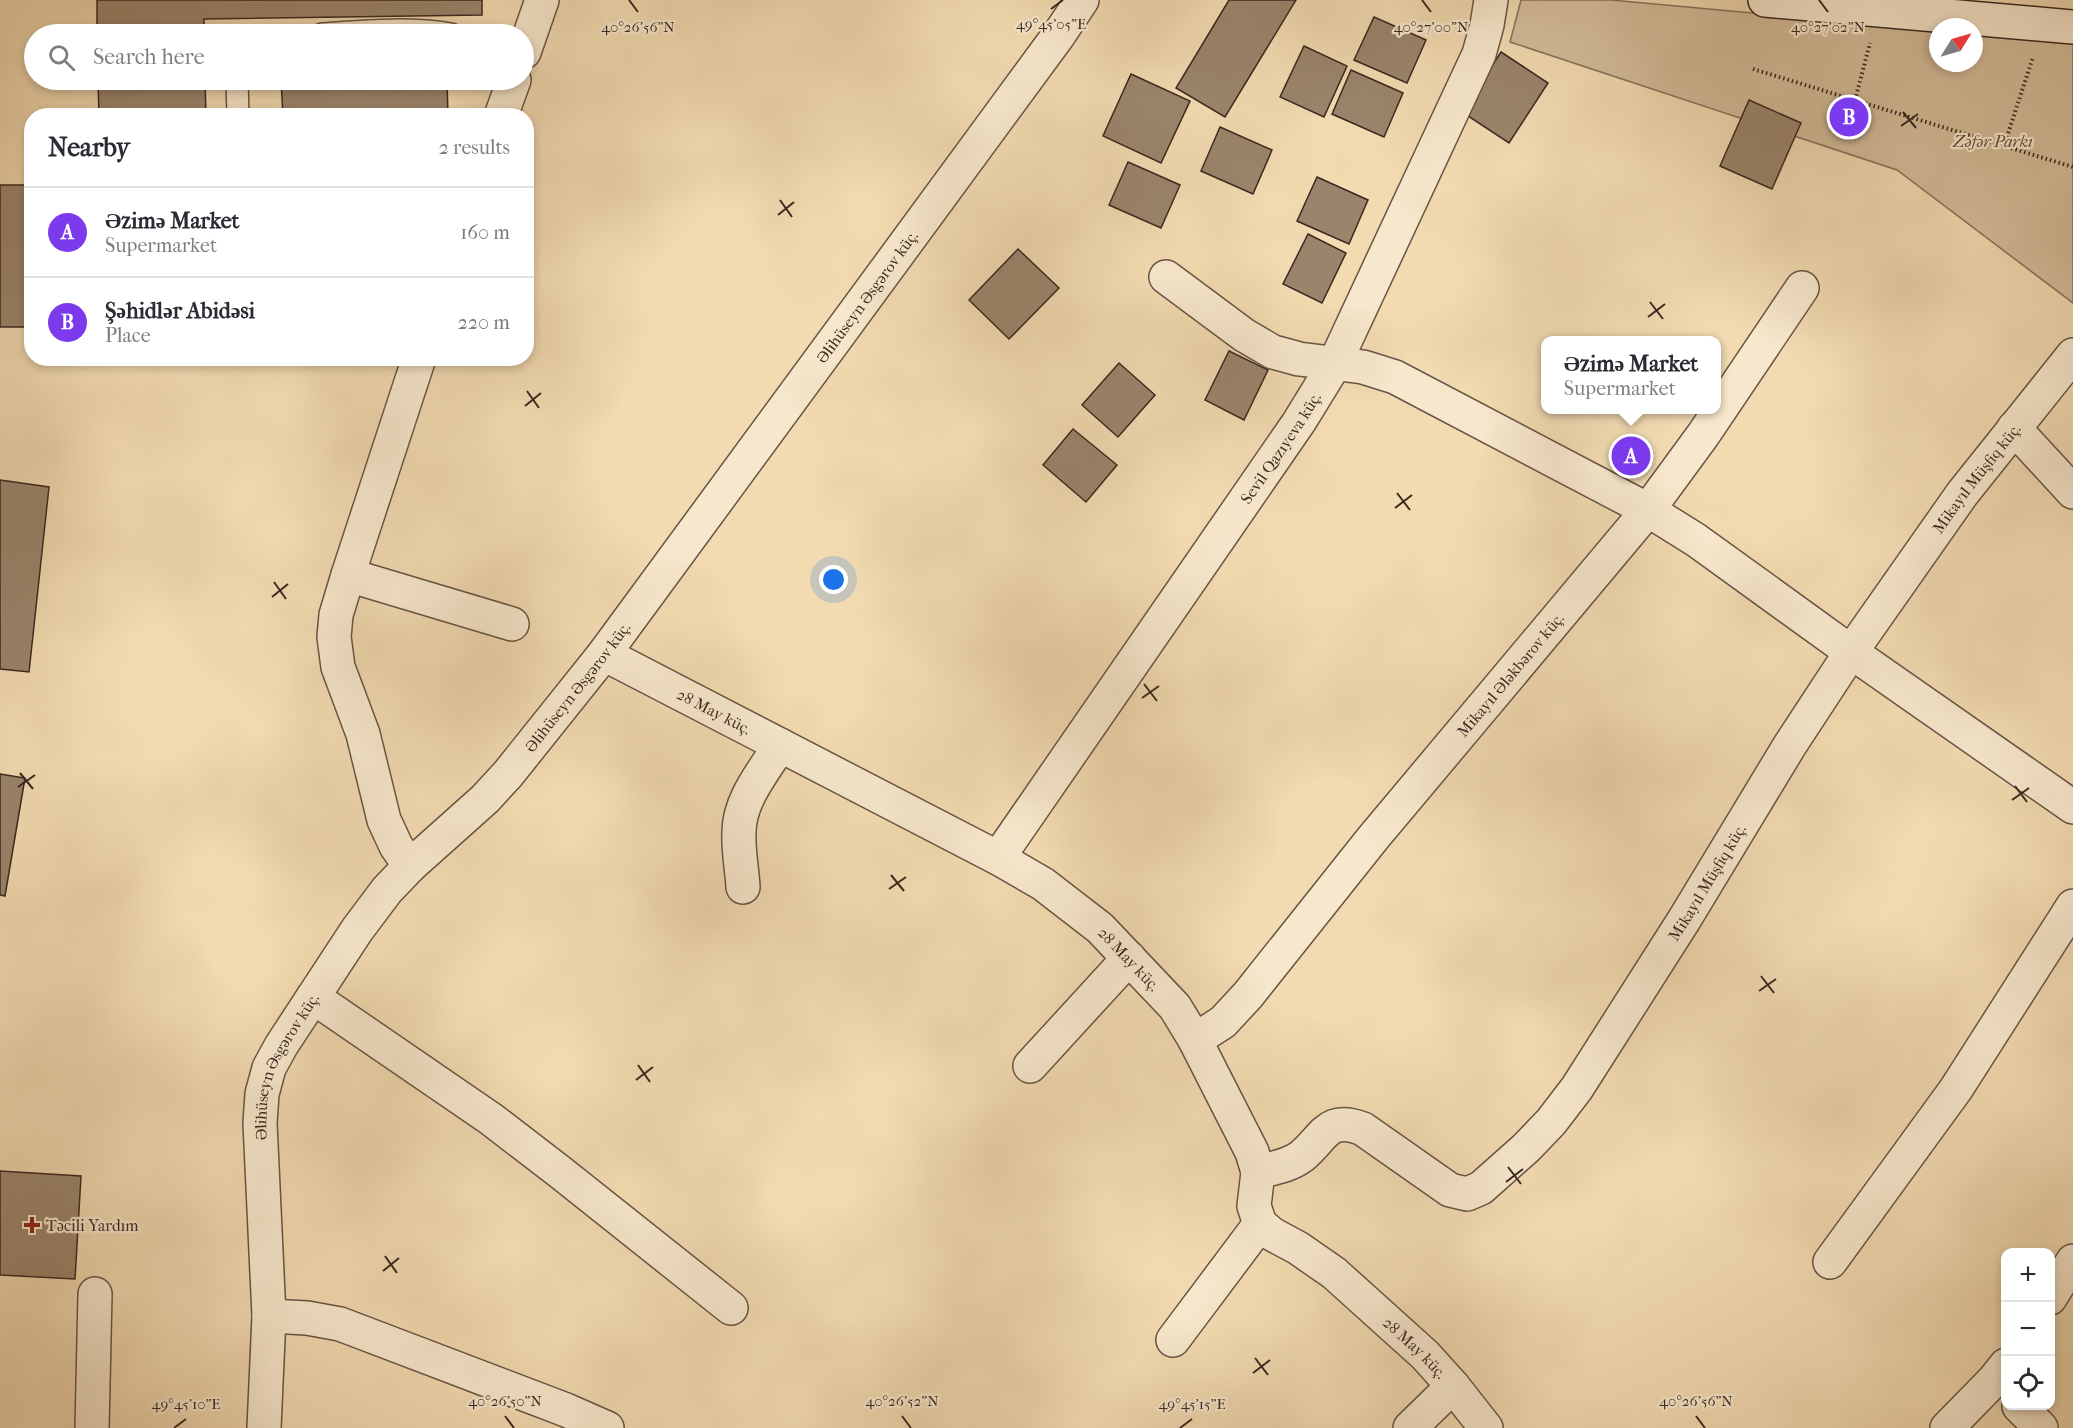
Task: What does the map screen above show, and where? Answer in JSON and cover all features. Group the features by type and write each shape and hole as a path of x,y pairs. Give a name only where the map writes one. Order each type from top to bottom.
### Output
{"street":[{"path":"534,24 542,0"},
{"name":"Əlihüseyn Əsgərov küç.","path":"264,1428 269,1316 260,1123 262,1094 269,1068 281,1046 357,930 387,890 410,866 485,799 508,774 604,654 1058,36 1082,0"},
{"name":"Sevil Qazıyeva küç.","path":"998,858 1292,432 1334,365 1479,54 1491,0"},
{"path":"1765,0 2073,27"},
{"path":"504,108 510,90"},
{"path":"1167,277 1244,335 1273,352 1334,365 1363,367 1395,377 1648,510 1696,540 1851,652 2073,807"},
{"name":"Mikayıl Ələkbərov küç.","path":"1721,408 1802,288"},
{"name":"Mikayıl Müşfiq küç.","path":"1258,1172 1286,1166 1301,1156 1331,1127 1348,1123 1363,1129 1449,1190 1467,1194 1481,1188 1526,1148 1551,1122 1577,1088 1684,921 1790,745 1851,652 1962,494 2073,354"},
{"path":"410,866 396,846 384,820 363,734 338,668 334,637 336,615 348,575 416,366"},
{"name":"Mikayıl Ələkbərov küç.","path":"1195,1040 1223,1022 1248,995 1373,838 1648,510 1717,414"},
{"path":"2014,428 2073,492"},
{"path":"348,575 512,624"},
{"name":"28 May küç.","path":"604,654 998,858 1053,892 1100,928 1175,1007 1195,1040 1252,1152 1258,1172 1254,1206 1260,1224 1334,1274 1425,1355 1486,1428"},
{"path":"743,887 738,831 741,814 747,799 780,745"},
{"path":"1830,1262 1956,1089 2073,906"},
{"path":"1030,1066 1129,958"},
{"path":"313,997 491,1119 731,1308"},
{"path":"1173,1340 1260,1224"},
{"path":"2055,1290 2073,1261"},
{"path":"92,1428 95,1294"},
{"path":"269,1316 307,1318 340,1324 566,1410 607,1428"},
{"path":"1947,1428 2001,1380"},
{"path":"1410,1428 1453,1386"},
{"path":"2023,1410 2041,1428"}],"lane":[{"path":"237,90 238,108"}],"path":[{"path":"1855,100 1879,9"},
{"path":"2004,146 2035,50"},
{"path":"1754,69 2073,167"}],"green space":[{"name":"Zəfər Parkı","path":"1521,0 1611,0 1929,29 1929,72 1983,72 1983,34 2073,42 2073,303 1897,170 1510,42"}],"building":[{"path":"97,0 482,0 482,15 204,19 204,24 97,24"},
{"path":"1229,0 1296,0 1225,117 1176,88"},
{"path":"1374,17 1426,40 1407,83 1354,60"},
{"path":"1304,46 1347,66 1324,117 1280,97"},
{"path":"1501,52 1548,83 1509,143 1462,112"},
{"path":"1351,70 1403,93 1384,137 1332,114"},
{"path":"1131,74 1190,101 1161,163 1103,136"},
{"path":"98,90 205,90 206,108 99,108"},
{"path":"282,90 447,90 448,108 283,108"},
{"path":"1749,100 1801,123 1772,189 1720,166"},
{"path":"1220,127 1272,150 1253,194 1201,171"},
{"path":"1128,162 1180,185 1161,228 1109,205"},
{"path":"1317,177 1368,200 1349,244 1297,221"},
{"path":"0,185 24,185 24,327 0,327"},
{"path":"1308,234 1346,253 1322,303 1283,284"},
{"path":"1018,249 1059,288 1009,339 969,300"},
{"path":"1229,351 1268,370 1244,420 1205,400"},
{"path":"1119,363 1155,395 1118,437 1082,405"},
{"path":"1073,429 1117,465 1086,502 1043,465"},
{"path":"0,480 49,487 29,672 0,669"},
{"path":"0,774 25,778 5,896 0,895"},
{"path":"0,1171 81,1176 75,1279 0,1275"}],"place":[{"name":"Şəhidlər Abidəsi","path":"1849,117"},
{"name":"Əzimə Market","path":"1631,456"},
{"name":"Təcili Yardım","path":"32,1225"}]}
